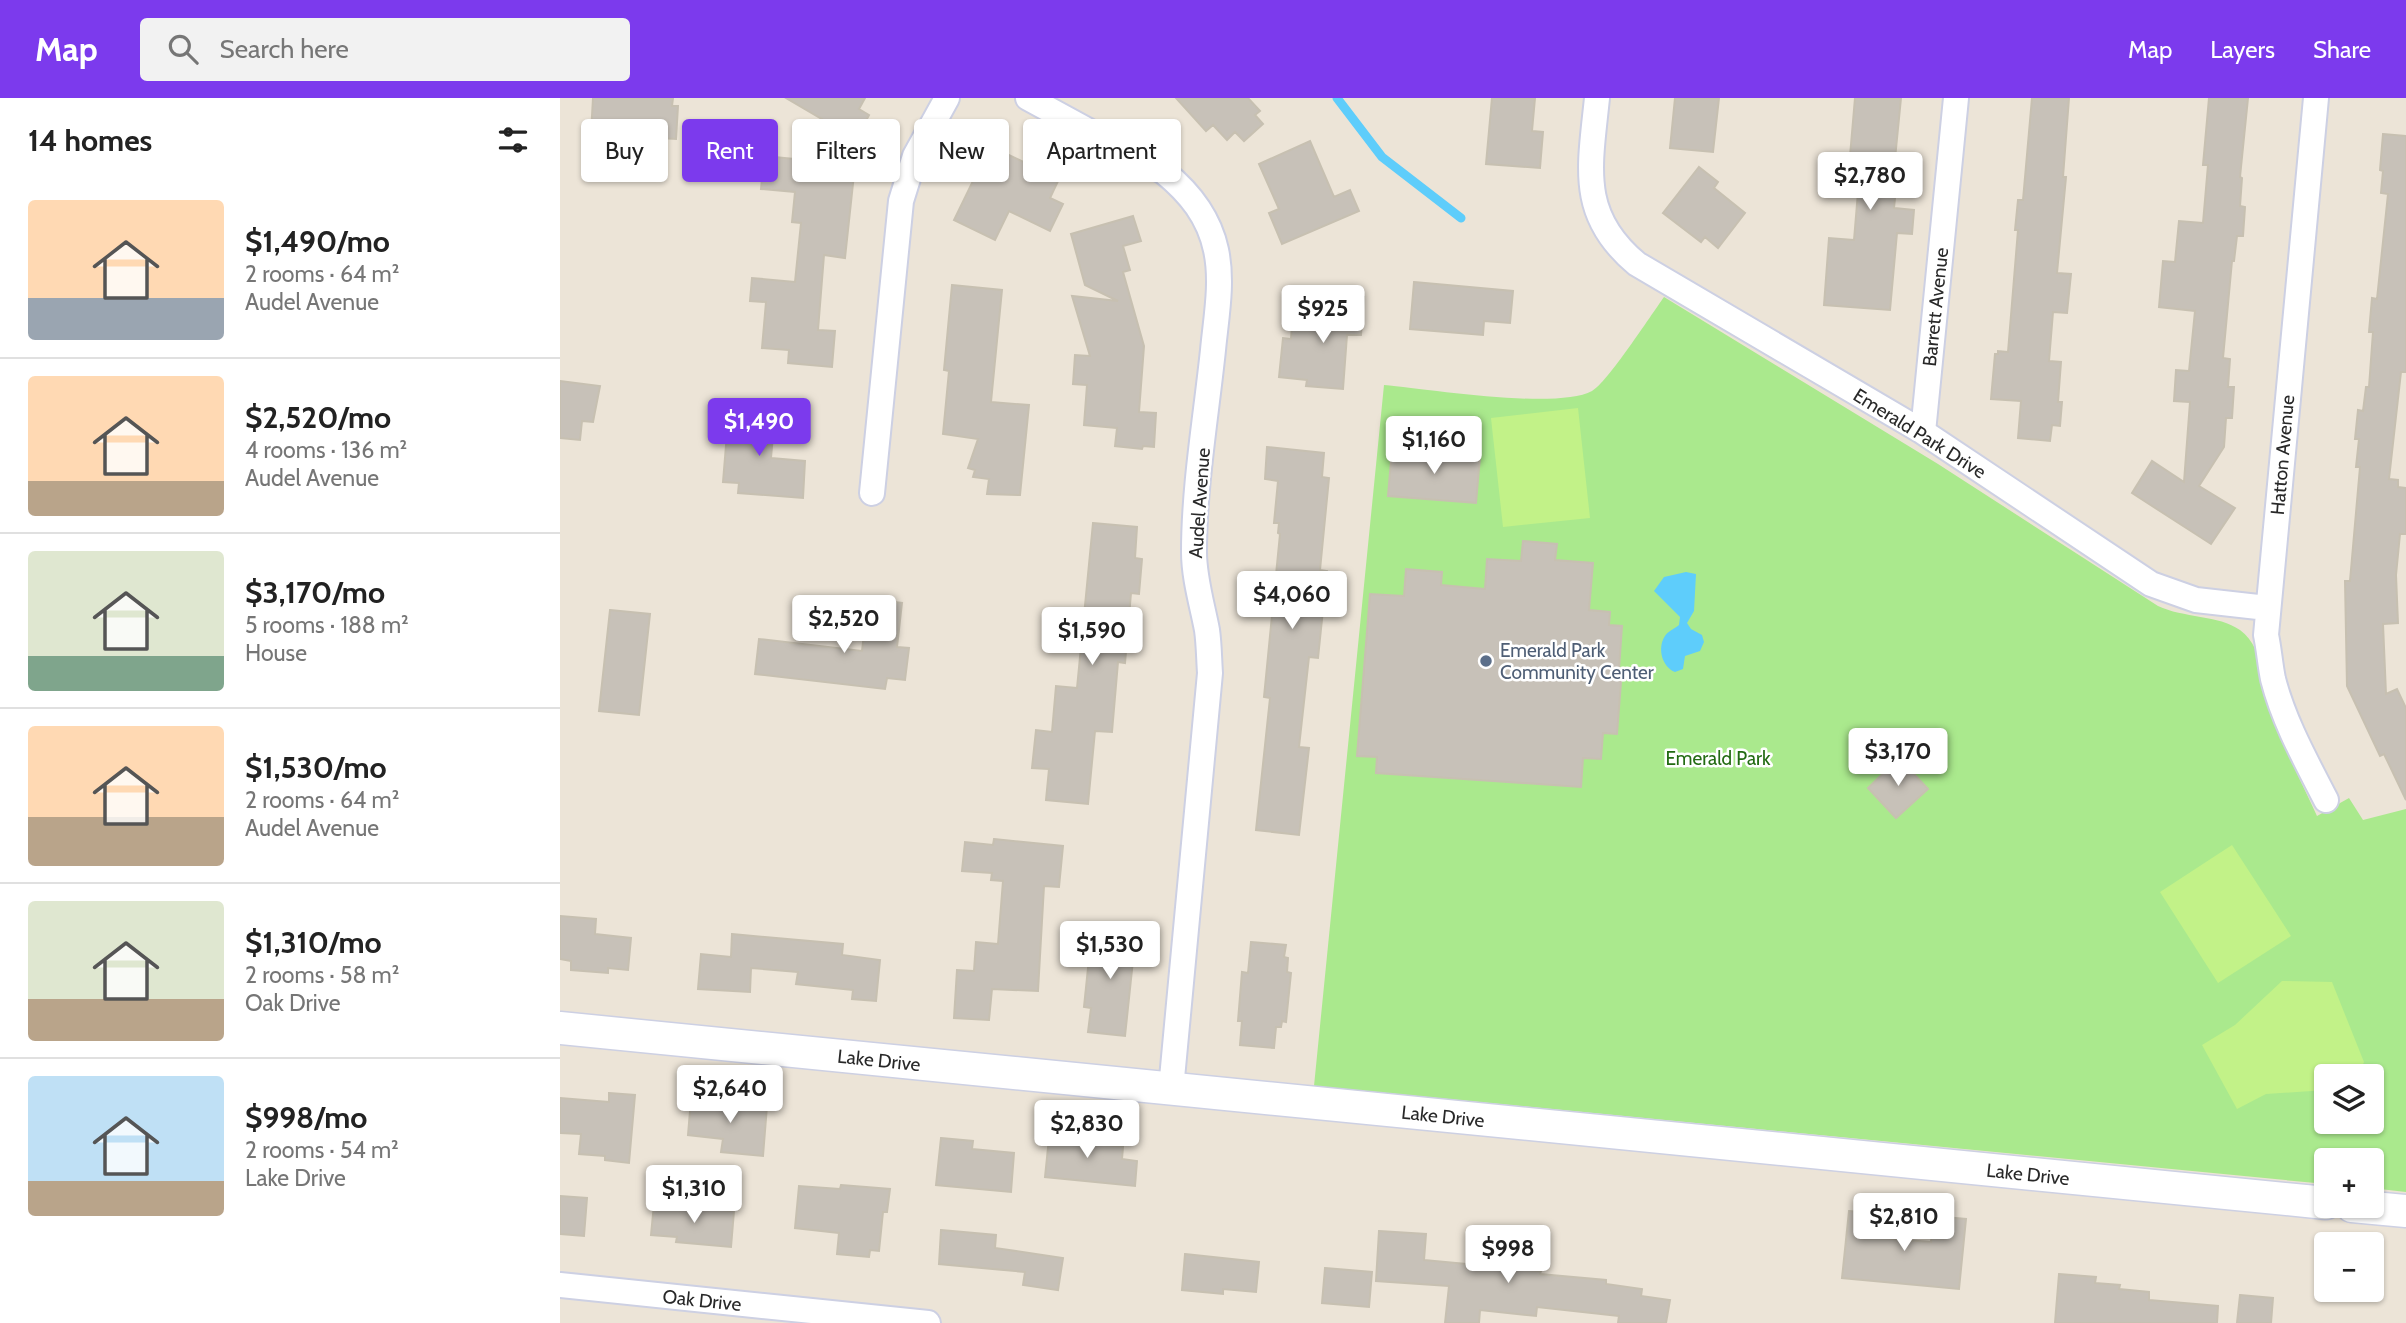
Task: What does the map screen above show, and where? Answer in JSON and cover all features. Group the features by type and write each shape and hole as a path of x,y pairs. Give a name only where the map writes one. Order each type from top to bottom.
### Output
{"street":[{"path":"872,493 901,201 915,156 947,98"},
{"name":"Audel Avenue","path":"1028,98 1164,172 1184,188 1208,225 1216,251 1218,308 1196,499 1194,554 1196,580 1208,634 1210,673 1171,1089"},
{"name":"Emerald Park Drive","path":"1597,98 1591,174 1596,212 1619,248 1637,264 1923,432 2151,584 2196,600 2267,608"},
{"name":"Barrett Avenue","path":"1923,432 1956,98"},
{"name":"Hatton Avenue","path":"2316,98 2266,635 2280,702 2293,736 2326,800"},
{"name":"Lake Drive","path":"560,1028 2314,1202"},
{"path":"2384,1209 2406,1211"},
{"name":"Oak Drive","path":"560,1285 928,1323"}],"green space":[{"name":"Emerald Park","path":"1664,297 1938,464 2158,606 2231,625 2249,639 2260,661 2275,723 2317,816 2349,798 2363,820 2406,809 2406,1192 2384,1189 2384,1148 2314,1148 2314,1183 1314,1086 1384,385 1460,394 1551,399 1592,391 1618,362"},
{"path":"1578,408 1590,518 1503,527 1491,418"},
{"path":"2232,845 2291,936 2218,983 2160,892"},
{"path":"2282,981 2332,982 2364,1062 2314,1064 2314,1091 2266,1094 2237,1109 2202,1045 2235,1025"}],"water":[{"path":"1686,572 1696,574 1694,611 1687,623 1691,629 1702,635 1704,642 1700,651 1685,656 1683,669 1675,672 1664,662 1661,646 1666,634 1679,625 1680,617 1654,591 1664,577"}],"building":[{"path":"593,98 673,98 672,106 678,106 676,139 668,139 668,119 592,119"},
{"path":"786,98 865,98 859,109 869,115 867,119 822,119"},
{"path":"1176,98 1248,98 1260,111 1255,115 1263,124 1244,141 1235,132 1227,140 1213,125 1206,131"},
{"path":"1492,98 1535,98 1532,131 1543,132 1540,168 1486,164"},
{"path":"1675,98 1719,98 1713,152 1670,148"},
{"path":"1855,98 1901,98 1893,179 1897,179 1894,208 1914,210 1912,234 1897,233 1890,310 1824,305 1829,238 1854,240 1858,192 1847,191"},
{"path":"2032,98 2069,98 2063,177 2066,177 2057,273 2071,274 2067,313 2053,312 2049,361 2061,362 2058,402 2062,402 2060,426 2052,425 2050,441 2018,438 2021,401 1991,399 1995,354 1998,354 1998,351 2008,352 2018,230 2015,230 2018,200 2023,200"},
{"path":"2209,98 2248,98 2240,177 2240,206 2245,207 2243,236 2237,236 2232,261 2223,358 2230,359 2228,387 2234,387 2232,418 2226,418 2224,447 2199,486 2235,508 2211,544 2132,493 2152,461 2184,482 2190,402 2174,401 2176,370 2189,371 2195,311 2159,307 2163,261 2175,262 2179,221 2203,223 2208,165 2203,165"},
{"path":"2383,134 2406,136 2406,372 2401,372 2389,479 2398,480 2398,487 2406,488 2406,534 2400,534 2396,575 2398,623 2383,624 2386,694 2397,689 2406,708 2406,800 2384,754 2380,756 2347,686 2345,581 2350,581 2360,467 2356,467 2359,439 2355,439 2358,410 2363,411 2366,387 2369,387 2373,332 2369,332 2372,298 2377,299 2388,194 2381,193"},
{"path":"1310,141 1334,197 1350,190 1359,211 1282,244 1269,213 1279,209 1259,164"},
{"path":"1009,155 1023,162 1023,182 1058,182 1050,198 1063,204 1050,231 1009,211 995,240 954,220 972,182 1009,182"},
{"path":"778,157 792,159 792,182 853,182 845,258 824,255 818,330 835,331 832,367 788,363 789,350 762,348 766,302 750,301 752,278 795,282 801,223 792,222 795,192 761,189 762,182 778,182"},
{"path":"1699,167 1718,182 1714,188 1745,213 1718,248 1705,237 1701,242 1663,213"},
{"path":"1133,216 1141,241 1123,246 1130,270 1123,272 1144,346 1139,412 1156,413 1154,447 1143,446 1142,449 1115,446 1117,428 1084,425 1087,385 1073,384 1075,355 1090,356 1072,296 1118,301 1085,285 1071,234"},
{"path":"1414,282 1513,291 1510,323 1484,321 1483,335 1410,329"},
{"path":"952,285 1002,290 991,402 1029,405 1020,495 987,494 989,479 973,477 975,470 968,468 978,439 943,434 949,371 944,370"},
{"path":"1330,294 1364,297 1361,335 1347,335 1343,389 1306,386 1307,380 1279,377 1283,338 1291,339 1292,325 1328,328"},
{"path":"560,381 600,386 593,422 582,421 580,440 560,438"},
{"path":"729,409 775,412 771,458 805,461 803,498 738,493 739,483 723,482"},
{"path":"1267,447 1324,453 1322,477 1329,478 1320,570 1327,571 1318,658 1309,657 1299,747 1309,748 1299,835 1256,830 1270,698 1264,697 1280,534 1279,523 1274,523 1278,481 1265,479"},
{"path":"1392,449 1480,457 1476,503 1388,496"},
{"path":"1093,523 1137,527 1135,558 1142,559 1139,594 1131,593 1125,663 1118,662 1112,732 1095,731 1088,804 1046,800 1049,769 1032,768 1036,730 1052,732 1056,686 1077,688"},
{"name":"Emerald Park Community Center","path":"1523,541 1557,544 1555,560 1593,563 1589,610 1610,612 1609,625 1622,626 1617,734 1603,733 1601,759 1583,758 1581,787 1376,773 1377,757 1357,756 1370,594 1404,596 1406,569 1442,572 1441,585 1485,589 1487,559 1521,561"},
{"path":"868,599 902,603 897,647 909,648 905,680 887,678 885,689 755,674 759,639 862,651"},
{"path":"610,610 650,614 639,715 599,711"},
{"path":"1899,758 1928,789 1896,818 1868,788"},
{"path":"994,839 1063,846 1059,887 1044,886 1038,991 992,989 989,1020 954,1018 957,970 974,971 976,942 998,944 1003,881 991,880 992,873 962,871 965,842 993,845"},
{"path":"560,916 596,919 595,934 631,938 628,970 608,968 608,973 571,970 571,961 560,959"},
{"path":"1097,929 1136,932 1125,1036 1088,1032 1091,1008 1084,1007 1091,939 1097,940"},
{"path":"732,934 843,944 842,955 880,960 876,1001 852,999 853,990 796,984 798,972 751,968 750,992 698,989 701,954 731,957"},
{"path":"1251,942 1286,945 1284,957 1288,958 1287,972 1291,973 1286,1022 1282,1021 1281,1027 1276,1027 1274,1048 1240,1045 1242,1021 1238,1021 1242,972 1248,973"},
{"path":"609,1093 635,1095 629,1163 605,1160 605,1156 579,1154 581,1134 560,1133 560,1098 609,1102"},
{"path":"691,1099 767,1106 763,1156 721,1152 723,1139 688,1135"},
{"path":"1050,1128 1090,1132 1088,1143 1123,1147 1122,1159 1137,1161 1135,1186 1045,1177"},
{"path":"941,1138 973,1141 972,1149 1014,1153 1011,1192 936,1185"},
{"path":"841,1185 890,1189 887,1212 883,1212 879,1251 870,1250 869,1257 837,1254 839,1233 795,1228 799,1186 840,1189"},
{"path":"560,1196 587,1198 584,1236 560,1234"},
{"path":"654,1204 734,1211 731,1247 676,1242 677,1237 651,1235"},
{"path":"1849,1211 1882,1214 1880,1238 1931,1242 1933,1216 1966,1219 1959,1289 1842,1278"},
{"path":"941,1230 996,1235 995,1248 1063,1258 1058,1290 1023,1285 1025,1272 939,1264"},
{"path":"1379,1231 1426,1234 1424,1260 1488,1266 1490,1249 1519,1252 1518,1269 1541,1271 1540,1274 1606,1280 1606,1284 1642,1289 1641,1296 1670,1300 1666,1323 1618,1323 1619,1316 1537,1307 1536,1316 1480,1310 1479,1323 1445,1323 1449,1286 1376,1281"},
{"path":"1185,1254 1259,1262 1256,1292 1223,1289 1223,1294 1182,1290"},
{"path":"1325,1268 1372,1272 1369,1307 1322,1303"},
{"path":"2059,1274 2096,1277 2095,1283 2120,1285 2119,1289 2149,1292 2149,1300 2218,1306 2217,1323 2055,1323"},
{"path":"2240,1295 2273,1298 2271,1323 2237,1323"}],"waterway":[{"path":"1337,98 1382,157 1461,218"}],"place":[{"name":"Emerald Park Community Center","path":"1486,661"}]}
